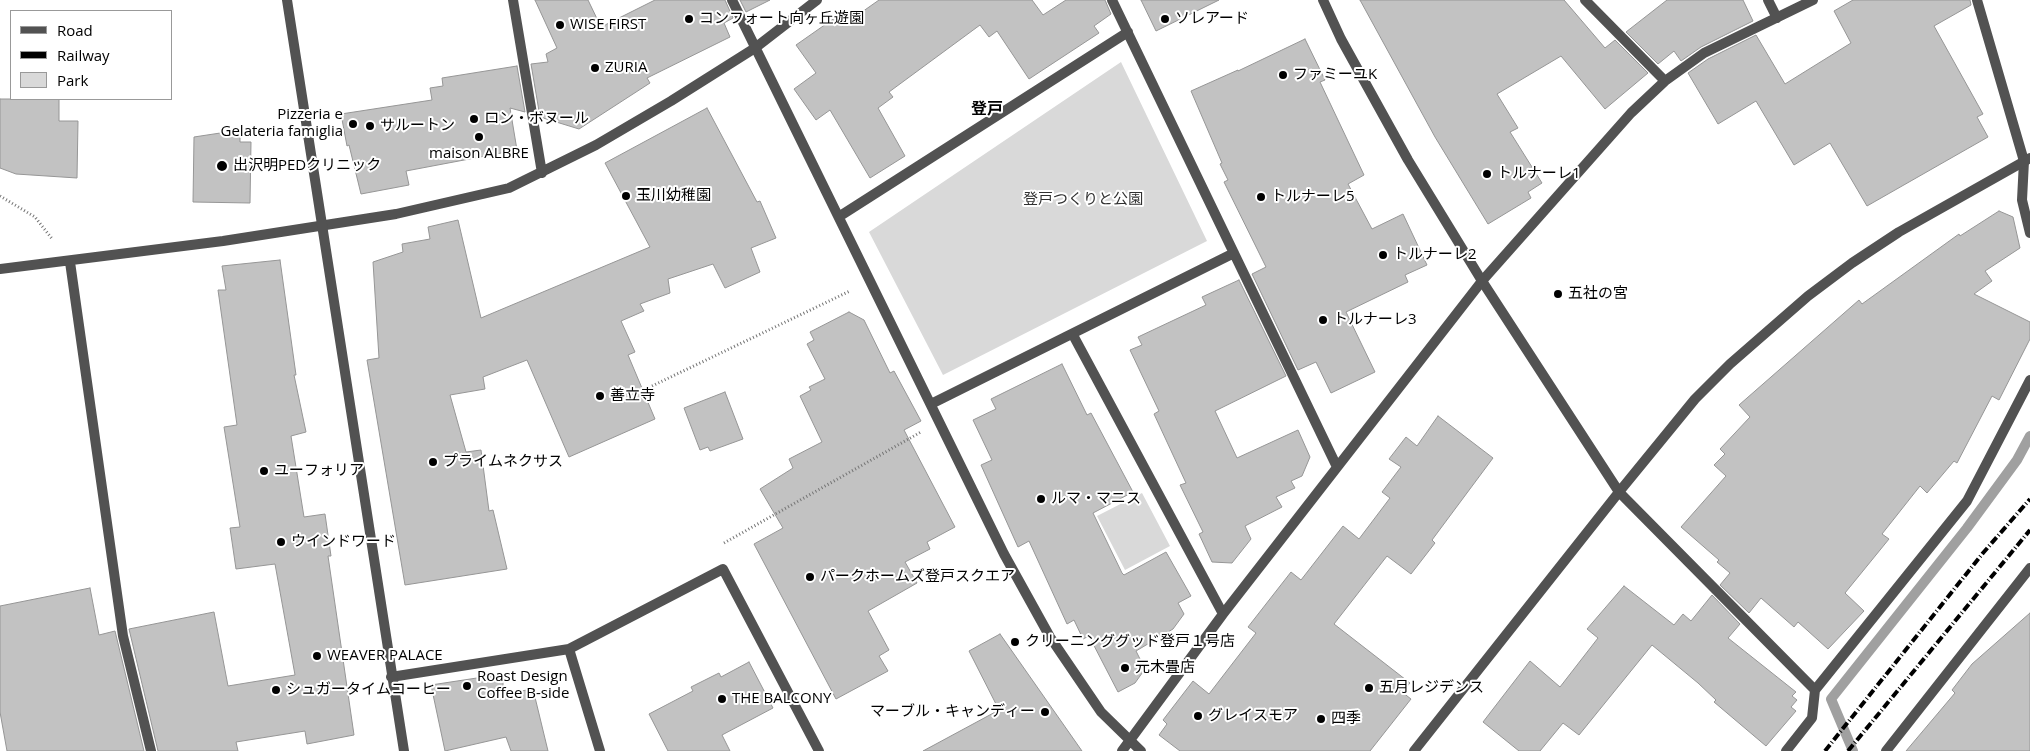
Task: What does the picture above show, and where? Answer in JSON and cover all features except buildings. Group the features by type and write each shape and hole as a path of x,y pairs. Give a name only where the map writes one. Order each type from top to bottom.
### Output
{"street":[{"path":"287,0 404,751"},
{"path":"513,0 542,173"},
{"path":"732,0 840,216 1004,554 1050,637 1101,712 1129,741 1142,751"},
{"path":"0,269 70,262 323,225 440,206 509,188 542,173 671,101 755,48 817,0"},
{"path":"1112,0 1337,467"},
{"path":"1323,0 1341,39 1403,151 1482,281 1619,492 1815,690"},
{"path":"1585,0 1665,80"},
{"path":"1768,0 1778,18"},
{"path":"1122,751 1223,614 1482,281 1631,113 1665,80 1704,53 1813,0"},
{"path":"1977,0 2027,159 2022,200 2030,233"},
{"path":"840,216 1128,32"},
{"path":"1414,751 1695,398 1730,364 1808,296 1899,232 2027,159"},
{"path":"931,404 1073,335 1234,253"},
{"path":"70,262 122,636 150,751"},
{"path":"1073,335 1223,614"},
{"path":"1786,751 1812,718 1815,690 1967,501 2030,380"},
{"path":"1886,751 2030,568"},
{"path":"391,677 569,649 723,569 818,751"},
{"path":"569,649 600,751"}],"path":[{"path":"0,196 35,217 70,262"},
{"path":"652,386 871,281"},
{"path":"724,543 939,422"}],"green space":[{"name":"登戸つくりと公園","path":"1121,62 1207,241 943,375 869,232"},
{"path":"1142,493 1170,546 1125,570 1097,516"}],"waterway":[{"path":"1853,751 1831,699 1967,528 2017,460 2030,436"}],"railway":[{"path":"1825,751 1983,553 2030,499"},
{"path":"1848,751 2030,530"}],"place":[{"name":"コンフォート向ヶ丘遊園","path":"689,19"},
{"name":"ソレアード","path":"1165,19"},
{"name":"WISE FIRST","path":"560,25"},
{"name":"ZURIA","path":"595,68"},
{"name":"ファミーユK","path":"1283,75"},
{"name":"ロン・ボヌール","path":"474,119"},
{"name":"Pizzeria e Gelateria famiglia","path":"353,124"},
{"name":"サルートン","path":"370,126"},
{"name":"maison ALBRE","path":"479,137"},
{"name":"出沢明PEDクリニック","path":"222,166"},
{"name":"トルナーレ1","path":"1487,174"},
{"name":"玉川幼稚園","path":"626,196"},
{"name":"トルナーレ5","path":"1261,197"},
{"name":"トルナーレ2","path":"1383,255"},
{"name":"五社の宮","path":"1558,294"},
{"name":"トルナーレ3","path":"1323,320"},
{"name":"善立寺","path":"600,396"},
{"name":"プライムネクサス","path":"433,462"},
{"name":"ユーフォリア","path":"264,471"},
{"name":"ルマ・マニス","path":"1041,499"},
{"name":"ウインドワード","path":"281,542"},
{"name":"パークホームズ登戸スクエア","path":"810,577"},
{"name":"クリーニンググッド登戸１号店","path":"1015,642"},
{"name":"WEAVER PALACE","path":"317,656"},
{"name":"元木畳店","path":"1125,668"},
{"name":"Roast Design Coffee B-side","path":"467,686"},
{"name":"五月レジデンス","path":"1369,688"},
{"name":"シュガータイムコーヒー","path":"276,690"},
{"name":"THE BALCONY","path":"722,699"},
{"name":"マーブル・キャンディー","path":"1045,712"},
{"name":"グレイスモア","path":"1198,716"},
{"name":"四季","path":"1321,719"}],"district":[{"name":"登戸","path":"987,109"}]}
